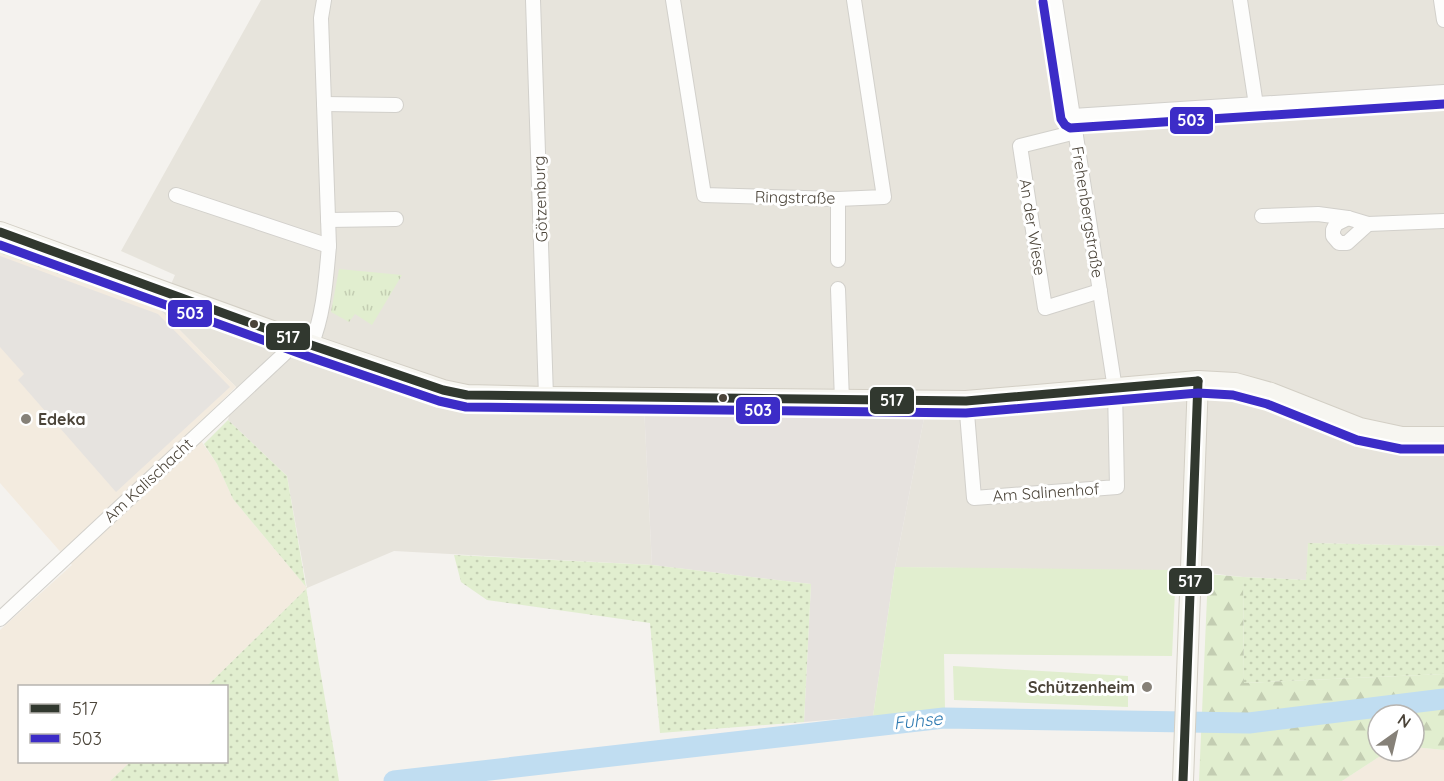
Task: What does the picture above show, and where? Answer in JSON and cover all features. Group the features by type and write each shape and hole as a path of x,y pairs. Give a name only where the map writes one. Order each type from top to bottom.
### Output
{"street":[{"path":"311,345 327,275 329,246 321,18 324,0"},
{"name":"Götzenburg","path":"534,0 546,397"},
{"name":"Ringstraße","path":"673,0 704,195 838,199 884,197 854,0"},
{"name":"Frehenbergstraße","path":"1054,0 1114,389"},
{"path":"1240,0 1256,105"},
{"path":"1441,0 1444,20"},
{"path":"1073,116 1444,92"},
{"path":"324,104 396,105"},
{"name":"An der Wiese","path":"1076,132 1020,146 1045,308 1100,291"},
{"path":"176,195 329,246"},
{"path":"838,199 838,260"},
{"path":"1262,216 1317,214 1348,218 1368,224 1444,221"},
{"path":"1348,218 1336,224 1333,230 1333,236 1340,243 1347,243 1368,224"},
{"path":"328,220 396,219"},
{"path":"0,232 290,338 443,390 467,395 966,401 1198,381 1235,383 1271,393 1360,428 1402,437 1444,437"},
{"path":"838,289 842,401"},
{"name":"Am Kalischacht","path":"0,619 284,354 290,338"},
{"path":"1183,781 1198,381"},
{"name":"Am Salinenhof","path":"966,401 974,498 1117,487 1114,389"}],"shaded area":[{"path":"261,0 1444,0 1444,546 1308,543 1307,580 1243,577 1190,571 895,567 926,408 644,407 652,565 394,551 307,588 287,476 228,420 236,387 160,310 175,275 121,251"},
{"path":"0,253 160,310 236,387 193,429 217,464 233,499 307,588 208,685 18,685 18,763 129,763 110,781 0,781 0,630 72,565 0,483"},
{"path":"0,256 158,314 230,387 116,492 18,380 24,374 0,347"},
{"path":"644,407 926,408 895,567 873,716 804,722 811,584 652,565"},
{"path":"1426,748 1444,750 1444,781 1342,781 1370,763 1426,763"}],"green space":[{"path":"0,241 164,300 160,310 0,253"},
{"path":"339,269 402,275 372,325 355,314 349,322 331,312"},
{"path":"228,420 287,476 306,587 233,499 217,464 204,444"},
{"path":"1308,543 1444,546 1444,674 1244,683 1243,577 1306,580"},
{"path":"454,555 652,565 811,584 804,722 660,733 650,623 487,600 461,582"},
{"path":"895,567 1176,570 1172,656 944,654 945,709 873,716"},
{"path":"1208,574 1243,577 1244,683 1444,674 1444,750 1426,748 1426,703 1366,703 1366,763 1370,763 1342,781 1199,781"},
{"path":"306,589 339,781 110,781 129,763 228,763 228,685 208,685"},
{"path":"953,666 1128,676 1128,707 954,700"}],"waterway":[{"name":"Fuhse","path":"394,781 944,718 1249,723 1444,699"}],"transit line":[{"name":"503","path":"1043,2 1061,119 1070,128 1444,104"},
{"name":"517","path":"0,232 311,345 443,390 467,395 966,401 1198,381"},
{"name":"503","path":"0,245 307,356 439,401 466,407 966,413 1198,393 1233,395 1267,404 1357,440 1401,449 1444,449"},
{"name":"517","path":"1183,781 1198,381"}],"place":[{"name":"Edeka","path":"26,419"},
{"name":"Schützenheim","path":"1147,687"}]}
